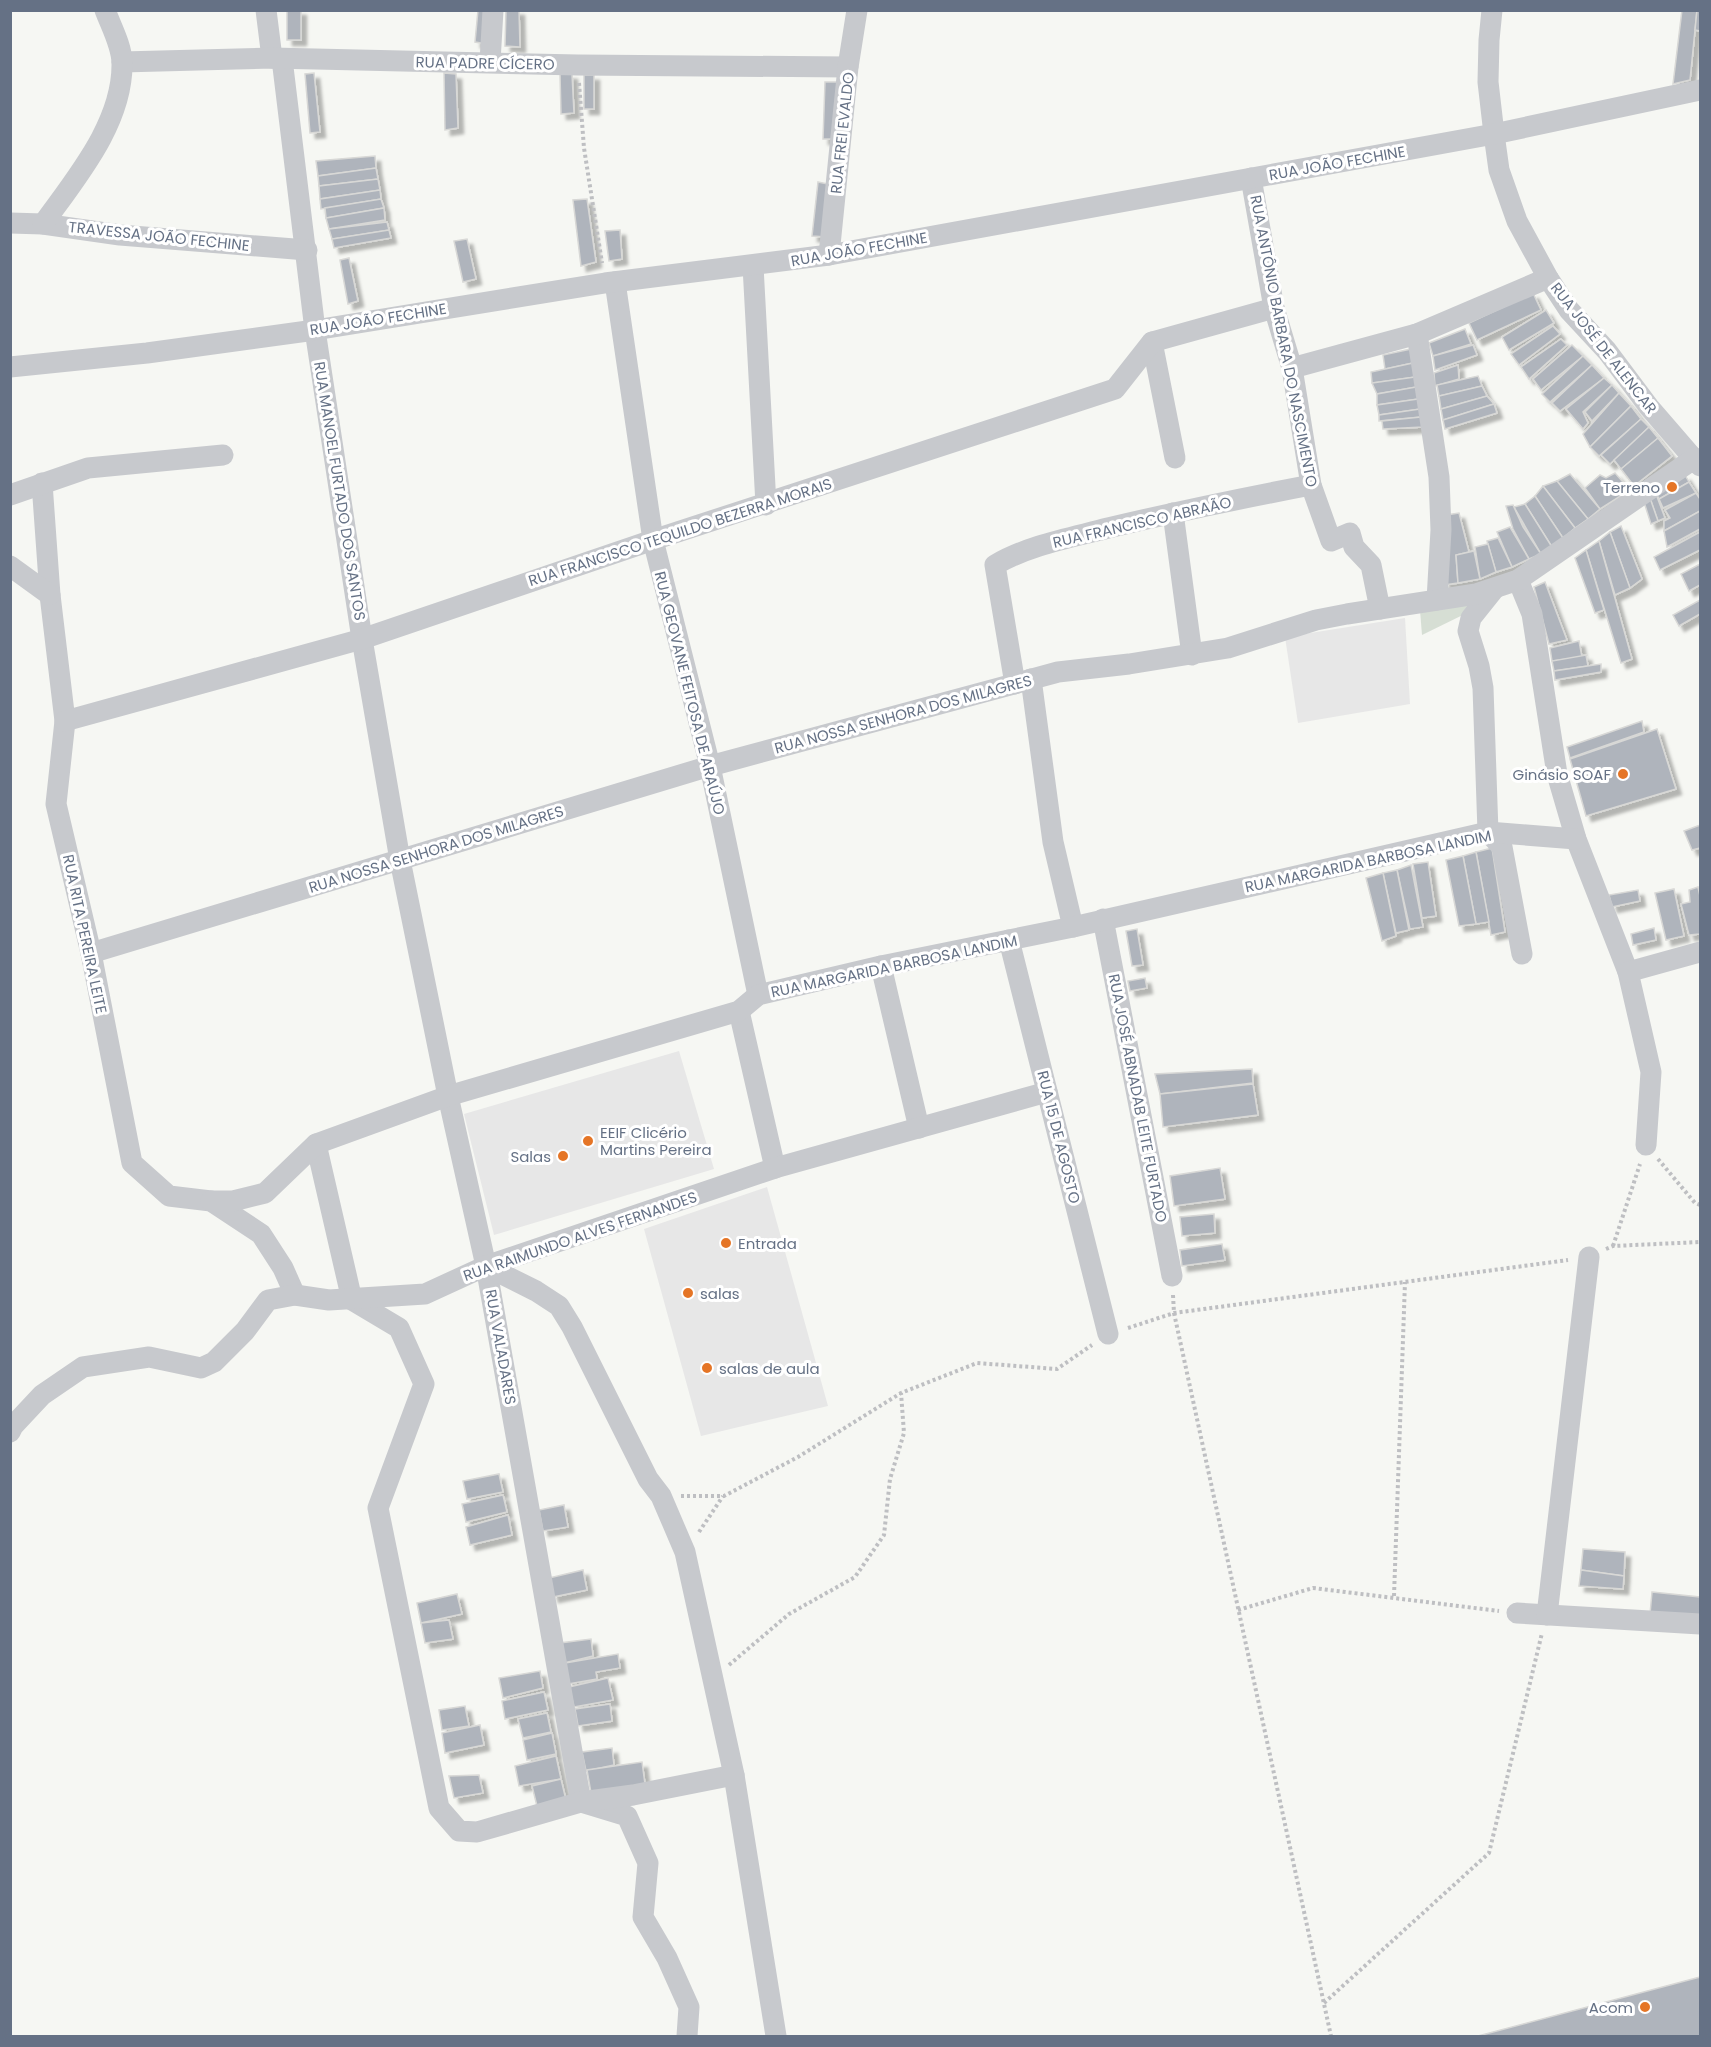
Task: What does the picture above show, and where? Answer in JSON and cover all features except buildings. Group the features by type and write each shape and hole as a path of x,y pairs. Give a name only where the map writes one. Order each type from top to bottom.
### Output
{"street":[{"path":"43,224 83,169 103,136 119,92 122,62 105,10"},
{"name":"RUA MANOEL FURTADO DOS SANTOS","path":"266,10 277,58 307,250 315,330 362,639 400,860"},
{"path":"490,62 493,10"},
{"name":"RUA FREI EVALDO","path":"830,255 848,67 857,10"},
{"name":"RUA JOSÉ DE ALENCAR","path":"1492,10 1488,82 1498,171 1513,210 1548,278 1569,310 1607,351 1649,407 1698,462"},
{"name":"RUA PADRE CÍCERO","path":"122,62 277,58 578,65 848,67"},
{"name":"RUA JOÃO FECHINE","path":"10,367 147,353 315,330 610,282 830,255 1494,134 1701,90"},
{"name":"RUA ANTÔNIO BARBARA DO NASCIMENTO","path":"1251,178 1274,308 1292,368 1311,484 1331,541 1350,534 1354,547 1371,565 1380,609"},
{"name":"TRAVESSA JOÃO FECHINE","path":"10,223 43,224 120,235 307,250"},
{"path":"753,266 766,505"},
{"path":"1292,368 1417,334 1548,278"},
{"name":"RUA GEOVANE FEITOSA DE ARAÚJO","path":"610,282 652,540 710,766 759,995"},
{"path":"1175,458 1152,342 1274,308"},
{"path":"1417,334 1438,477 1441,530 1437,600"},
{"name":"RUA FRANCISCO TEQUILDO BEZERRA MORAIS","path":"65,721 362,639 652,540 766,505 1115,389 1152,342"},
{"path":"10,495 88,468 223,455"},
{"name":"RUA NOSSA SENHORA DOS MILAGRES","path":"91,953 710,766 1023,681 1058,672 1192,655 1228,648 1316,620 1476,594 1518,580 1698,462"},
{"name":"RUA RITA PEREIRA LEITE","path":"42,483 50,595 65,721 56,804 91,953 132,1163 169,1196 211,1201 261,1234 283,1268 295,1295"},
{"name":"RUA FRANCISCO ABRAÃO","path":"1023,681 994,565 1009,556 1060,540 1311,484"},
{"path":"1173,513 1192,655"},
{"path":"10,566 50,595"},
{"path":"1518,580 1532,614 1557,774 1576,839 1628,972 1651,1072 1646,1145"},
{"path":"1495,588 1471,618 1468,631 1483,688 1488,832 1502,847 1522,954"},
{"path":"1023,681 1053,842 1073,927"},
{"name":"RUA MARGARIDA BARBOSA LANDIM","path":"211,1201 233,1201 265,1193 316,1144 448,1096 739,1011 759,995 881,966 1073,927 1488,832 1576,839"},
{"name":"RUA VALADARES","path":"400,860 448,1096 486,1266 581,1802"},
{"name":"RUA JOSÉ ABNADAB LEITE FURTADO","path":"1103,919 1172,1276"},
{"name":"RUA 15 DE AGOSTO","path":"1009,940 1108,1334"},
{"path":"1628,972 1701,952"},
{"path":"881,966 919,1128"},
{"path":"739,1011 775,1168"},
{"name":"RUA RAIMUNDO ALVES FERNANDES","path":"12,1429 42,1395 83,1367 149,1357 201,1368 214,1362 245,1331 268,1300 295,1295 329,1300 352,1300 425,1294 486,1266 775,1168 1047,1092"},
{"path":"316,1144 352,1300 399,1328 424,1384 378,1508 439,1808 459,1830 477,1832 581,1802 633,1795 734,1775"},
{"path":"1547,1615 1589,1257"},
{"path":"486,1266 536,1291 559,1306 572,1327 648,1479 661,1496 685,1552 734,1775 776,2037"},
{"path":"1517,1613 1701,1624"},
{"path":"581,1802 627,1816 644,1853 648,1863 643,1917 667,1958 689,2007 687,2037"}],"path":[{"path":"578,65 584,148 610,282"},
{"path":"1646,1145 1695,1203 1701,1205"},
{"path":"1613,1246 1646,1145"},
{"path":"685,1552 724,1496 798,1457 901,1393 977,1363 1057,1369 1108,1334 1174,1313 1589,1257 1613,1246 1701,1242"},
{"path":"1172,1276 1174,1313 1331,2037"},
{"path":"1394,1596 1405,1282"},
{"path":"713,1679 789,1614 855,1577 884,1535 890,1479 904,1433 901,1393"},
{"path":"661,1496 724,1496"},
{"path":"1238,1610 1313,1588 1394,1596 1517,1613"},
{"path":"1324,2003 1489,1853 1547,1615"}],"shaded area":[{"path":"1468,603 1473,610 1422,635 1420,610"},
{"path":"1405,618 1410,704 1298,723 1285,637"},
{"name":"EEIF Clicério Martins Pereira","path":"679,1051 714,1169 494,1235 464,1114"},
{"path":"767,1187 828,1406 701,1436 644,1229"}],"place":[{"name":"Terreno","path":"1672,487"},
{"name":"Ginásio SOAF","path":"1623,774"},
{"name":"EEIF Clicério Martins Pereira","path":"588,1141"},
{"name":"Salas","path":"563,1156"},
{"name":"Entrada","path":"726,1243"},
{"name":"salas","path":"688,1293"},
{"name":"salas de aula","path":"707,1368"},
{"name":"Acom","path":"1645,2007"}]}
